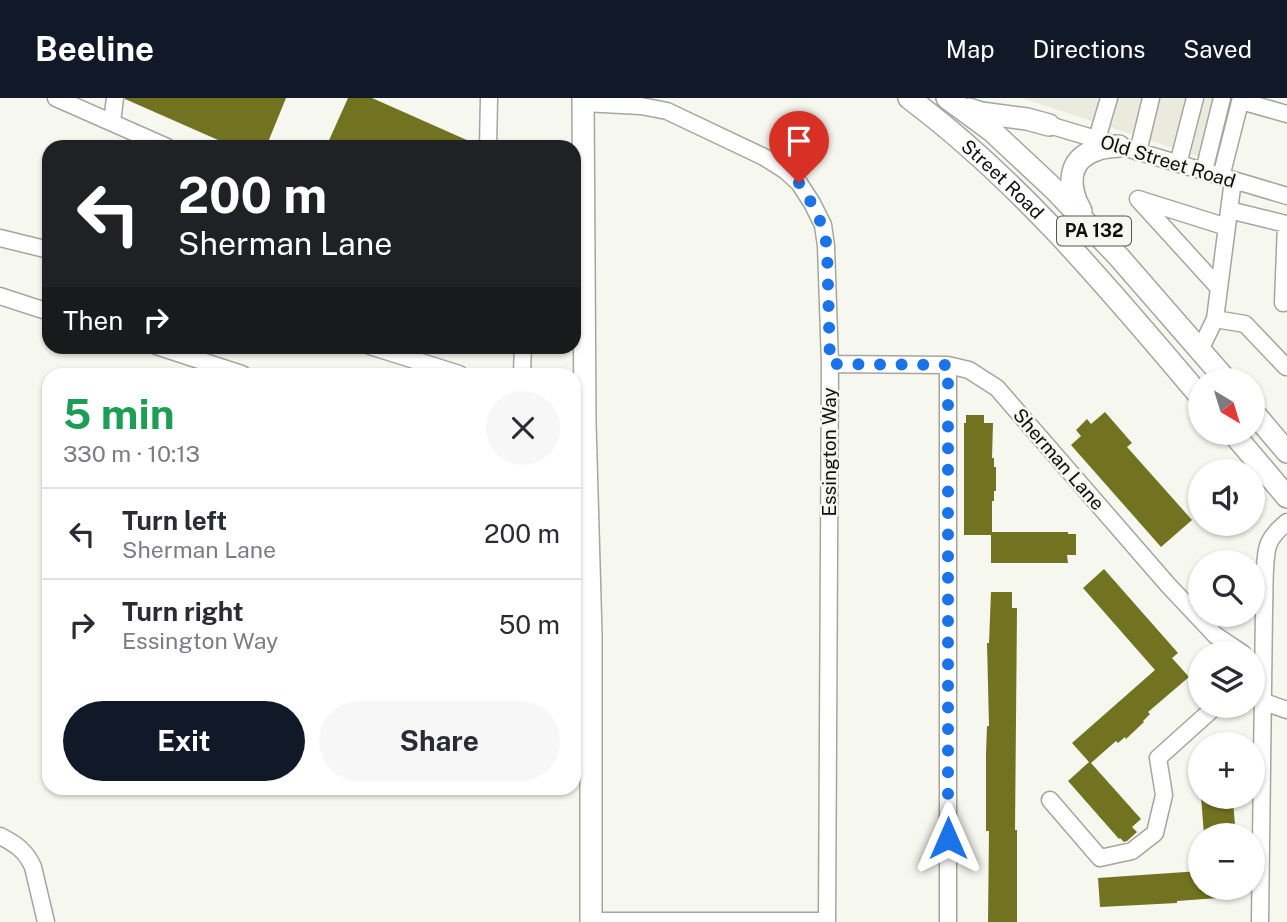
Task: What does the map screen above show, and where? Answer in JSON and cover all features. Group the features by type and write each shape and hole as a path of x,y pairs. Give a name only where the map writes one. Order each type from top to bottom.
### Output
{"main road":[{"name":"Street Road","path":"909,98 964,141 1034,208 1113,293 1188,382"},
{"path":"581,158 583,100"},
{"name":"Street Road","path":"949,100 992,131 1054,189 1216,368"},
{"path":"949,100 981,113 1049,125"},
{"path":"1091,228 1072,189 1072,173 1077,162 1099,148 1129,149"},
{"path":"581,346 591,635 591,922"},
{"path":"1265,426 1287,452"},
{"path":"1243,445 1287,497"}],"street":[{"path":"56,98 152,140"},
{"path":"112,122 115,98"},
{"path":"488,140 489,98"},
{"path":"1097,139 1109,98"},
{"path":"1129,149 1151,98"},
{"path":"1178,164 1195,98"},
{"path":"1204,171 1222,98"},
{"path":"1200,350 1215,319 1228,218 1227,178 1241,99 1287,114"},
{"name":"Essington Way","path":"583,100 667,111 764,157 799,183 822,225 827,246 830,364 827,921"},
{"name":"Old Street Road","path":"1049,125 1287,196"},
{"path":"1219,288 1138,199 1228,218 1286,224 1283,303"},
{"path":"0,238 42,248"},
{"path":"0,296 42,310"},
{"path":"1215,319 1245,324 1286,367"},
{"path":"181,354 224,368"},
{"path":"395,354 440,368"},
{"name":"Sherman Lane","path":"830,364 948,365 969,370 997,388 1168,585 1215,635 1224,641"},
{"path":"948,365 948,922"},
{"path":"581,430 584,423"},
{"path":"1260,641 1267,548 1270,540 1287,522"},
{"path":"1265,702 1287,710"},
{"path":"1050,800 1100,858 1132,851 1155,833 1164,794 1158,758 1203,718"},
{"path":"1260,922 1264,718"},
{"path":"0,836 16,844 30,860 46,922"},
{"path":"591,922 827,921"}],"shaded area":[{"path":"1022,98 1214,98 1200,157"}],"building":[{"path":"286,98 269,140 218,140 125,99"},
{"path":"348,98 372,98 467,140 329,140"},
{"path":"1105,412 1132,443 1127,447 1188,516 1188,523 1161,547 1071,445 1081,436 1076,430 1087,419 1091,424"},
{"path":"966,415 984,415 984,423 993,423 992,458 996,467 996,491 992,501 992,532 1076,534 1076,555 1067,555 1068,563 991,563 991,535 964,535"},
{"path":"1104,569 1178,653 1172,658 1188,676 1148,712 1150,714 1144,722 1126,739 1125,737 1118,743 1116,741 1091,763 1141,819 1132,827 1137,832 1124,842 1068,781 1089,762 1072,743 1155,670 1083,588"},
{"path":"991,592 1012,592 1012,608 1017,608 1017,922 988,922 987,643"},
{"path":"1202,809 1234,809 1235,823 1203,823"},
{"path":"1188,872 1188,900 1191,900 1100,907 1098,878"}],"route":[{"path":"799,183 822,225 827,246 830,364 948,365 948,838"}]}
